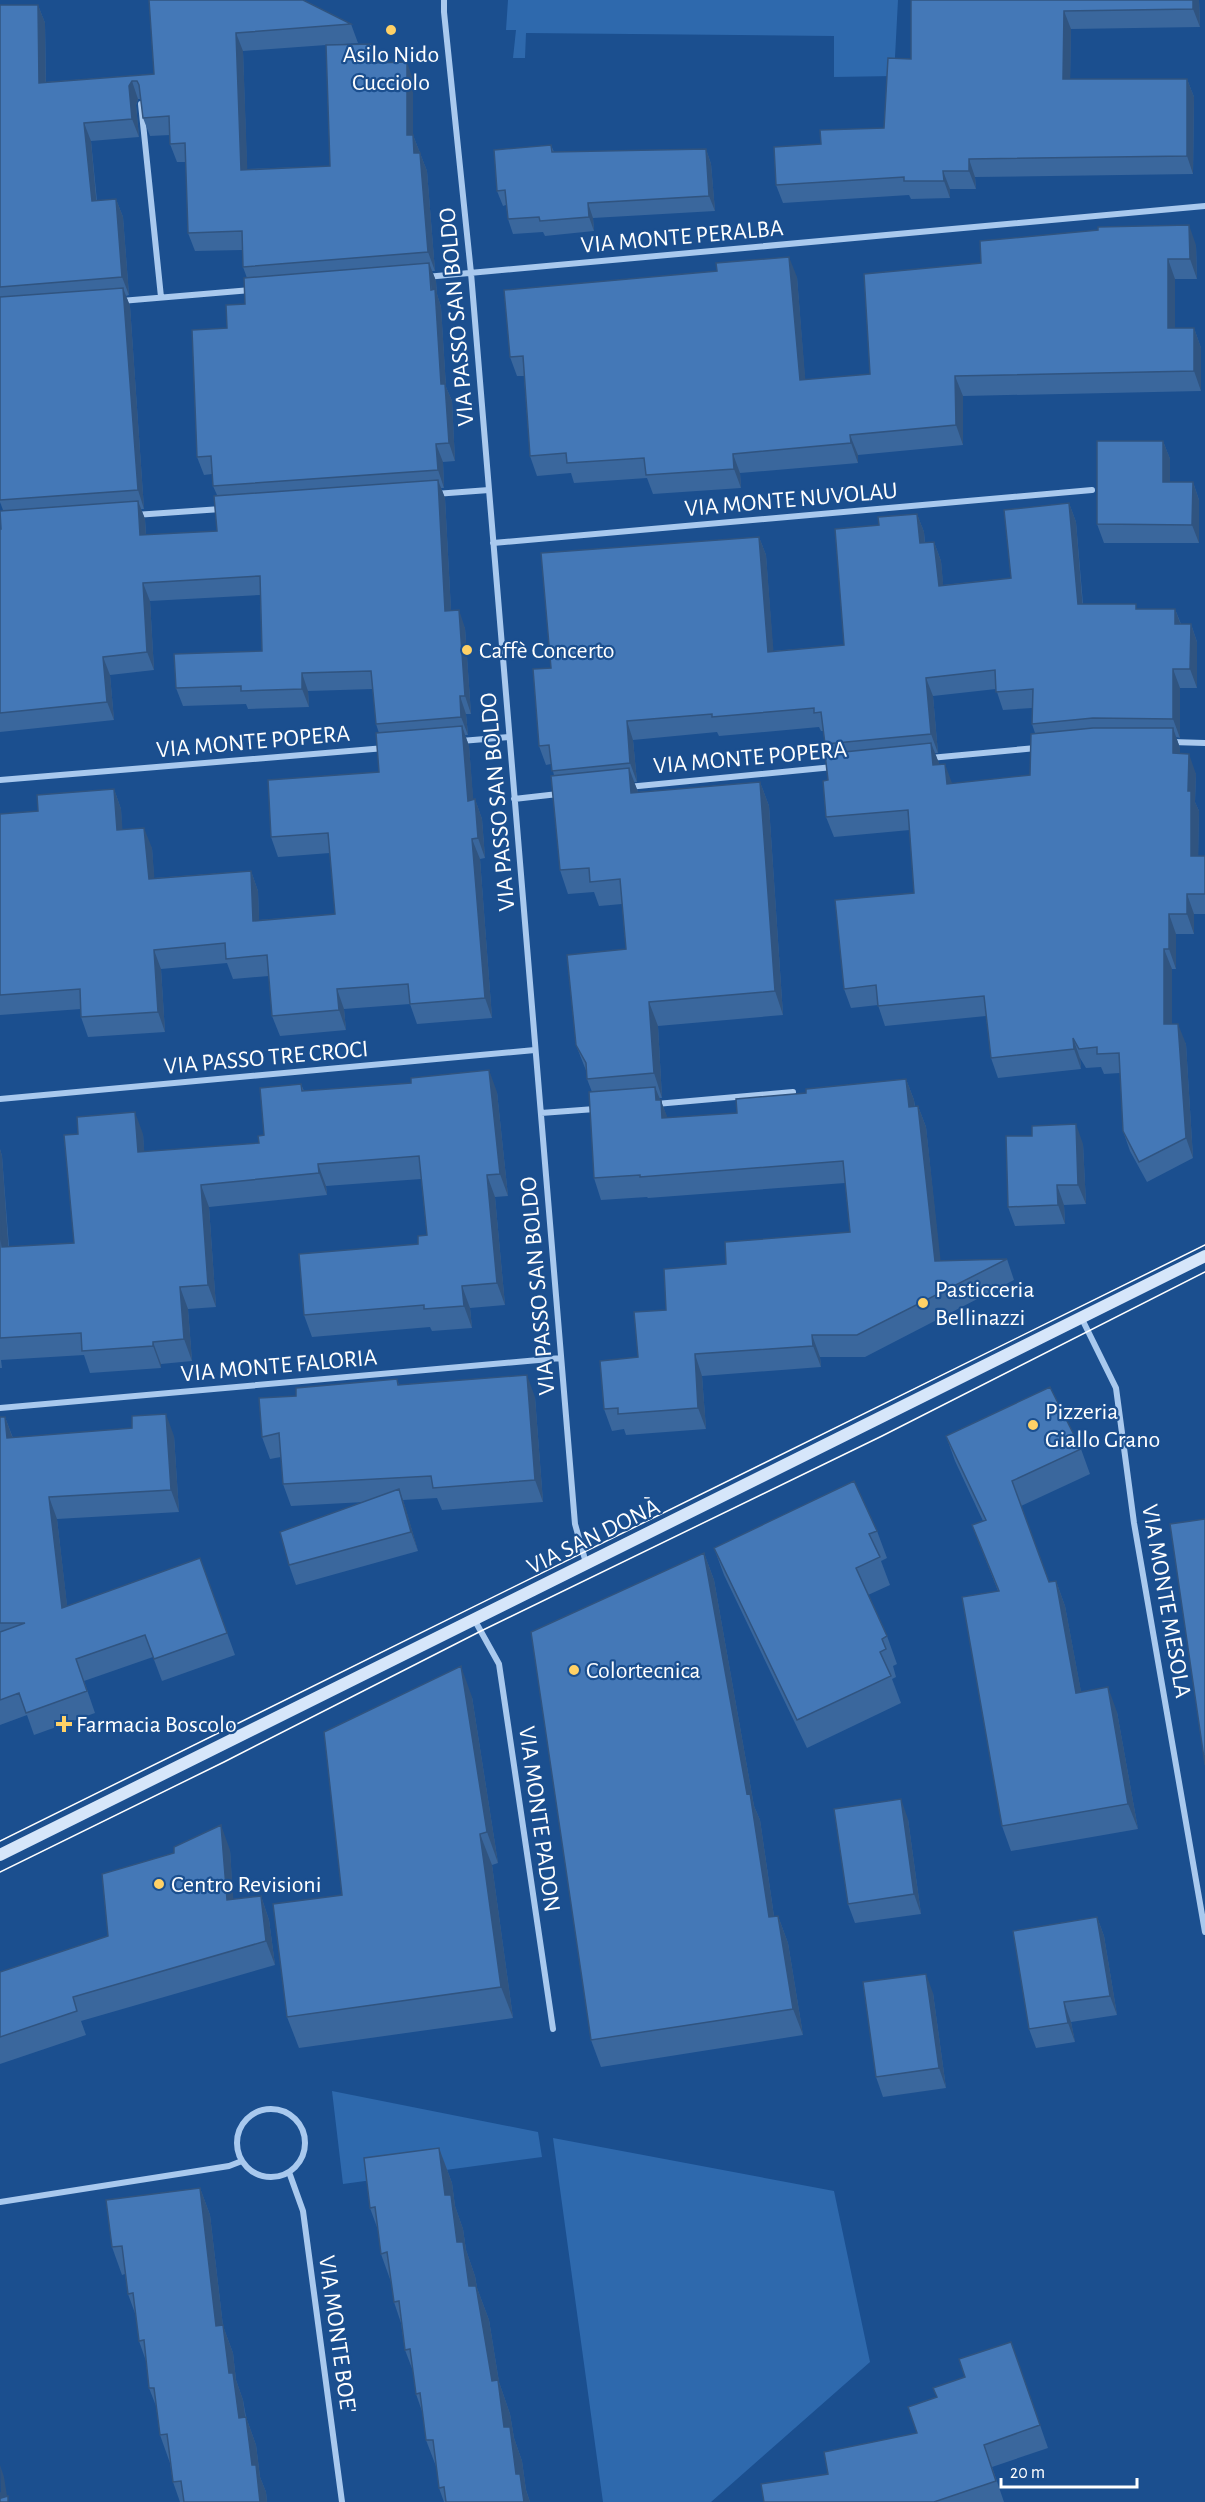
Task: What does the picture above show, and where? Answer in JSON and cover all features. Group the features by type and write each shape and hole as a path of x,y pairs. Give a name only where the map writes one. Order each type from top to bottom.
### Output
{"main road":[{"name":"VIA SAN DONÀ","path":"0,1855 1205,1256"}],"street":[{"name":"VIA PASSO SAN BOLDO","path":"444,0 471,273 575,1524 586,1563"},
{"path":"141,104 161,297"},
{"name":"VIA MONTE PERALBA","path":"423,277 1205,206"},
{"path":"115,301 256,290"},
{"path":"429,495 489,490"},
{"name":"VIA MONTE NUVOLAU","path":"493,543 1092,490"},
{"path":"131,515 226,508"},
{"path":"450,742 509,737"},
{"path":"1158,742 1205,743"},
{"name":"VIA MONTE POPERA","path":"0,780 391,747"},
{"path":"925,759 1042,748"},
{"name":"VIA MONTE POPERA","path":"621,788 843,766"},
{"path":"514,799 562,793"},
{"name":"VIA PASSO TRE CROCI","path":"0,1100 536,1050"},
{"path":"650,1104 793,1092"},
{"path":"541,1113 603,1108"},
{"name":"VIA MONTE MESOLA","path":"1081,1317 1116,1388 1134,1523 1205,1932"},
{"name":"VIA MONTE FALORIA","path":"0,1408 561,1358"},
{"name":"VIA MONTE PADON","path":"474,1619 499,1664 553,2029"},
{"path":"266,2109 279,2110 291,2115 300,2125 305,2138 304,2151 299,2163 289,2172 276,2177 263,2176 251,2171 242,2161 237,2148 238,2135 243,2123 254,2114 266,2109"},
{"path":"0,2202 229,2166 242,2161"},
{"name":"VIA MONTE BOE'","path":"289,2172 303,2211 342,2502"}],"shaded area":[{"path":"508,0 898,0 894,76 834,77 834,36 526,33 525,58 513,58 516,30 506,30"},
{"path":"332,2091 538,2132 542,2157 343,2184"},
{"path":"553,2138 834,2191 870,2362 711,2502 603,2502"}],"building":[{"path":"149,0 303,0 351,24 236,33 241,170 330,166 326,45 372,44 372,63 407,62 407,135 413,135 414,153 420,153 428,252 243,267 242,231 188,233 185,143 170,144 169,116 143,118 139,85 137,81 132,81 129,86 132,119 84,123 92,201 116,199 122,277 0,287 0,5 38,5 39,83 154,74"},
{"path":"911,0 1193,0 1193,9 1064,11 1063,79 1187,79 1187,156 969,159 969,171 943,171 944,181 904,181 904,177 776,185 774,147 821,144 820,130 884,128 888,58 911,59"},
{"path":"551,145 552,152 706,149 709,196 588,203 589,217 540,221 539,217 508,219 505,190 497,191 494,150"},
{"path":"1189,225 1190,259 1168,259 1168,328 1194,328 1194,371 955,376 956,425 850,435 851,443 733,454 734,469 646,475 644,458 567,463 566,453 530,456 523,356 510,357 504,290 717,271 716,263 789,257 800,380 870,374 864,274 981,263 980,241 1098,230 1098,227"},
{"path":"429,263 431,290 435,289 441,384 445,384 449,443 436,444 438,470 213,486 211,456 197,457 192,330 227,328 226,305 245,304 244,278"},
{"path":"123,288 138,490 0,500 0,297"},
{"path":"1097,441 1163,441 1163,482 1193,482 1192,525 1097,524"},
{"path":"438,480 445,611 459,610 465,696 460,696 461,717 376,724 371,671 302,673 302,689 241,691 241,686 176,688 174,654 262,651 260,576 143,583 147,652 103,657 107,702 0,713 0,511 138,501 140,535 217,531 214,496"},
{"path":"1069,503 1078,604 1136,604 1136,609 1175,609 1175,624 1191,624 1190,669 1173,669 1173,719 1093,718 1032,724 1033,689 996,692 995,670 926,678 931,734 825,744 821,712 814,713 814,708 712,717 712,714 627,721 630,763 552,771 549,745 539,746 533,669 551,668 541,553 759,537 768,652 844,645 835,529 879,525 878,517 917,514 920,543 934,542 939,586 1011,578 1004,510"},
{"path":"462,726 468,801 475,799 478,838 472,839 485,998 410,1004 408,984 337,989 339,1010 272,1016 267,955 226,959 225,943 154,950 158,1012 81,1017 80,989 0,995 0,814 38,811 37,795 114,789 117,830 144,828 149,879 251,871 253,921 335,914 328,833 271,837 268,780 379,772 376,733"},
{"path":"1093,728 1173,728 1173,753 1189,754 1191,856 1205,856 1205,894 1187,894 1187,914 1169,914 1169,949 1164,949 1164,1024 1178,1024 1186,1138 1139,1162 1123,1131 1119,1053 1097,1054 1097,1047 1079,1049 1073,1038 1074,1049 991,1058 984,996 878,1006 876,985 844,989 835,900 914,893 908,810 826,817 823,781 828,780 825,754 931,743 933,765 945,764 947,784 1030,775 1031,734"},
{"path":"629,768 631,793 760,782 775,991 649,1002 654,1073 587,1079 586,1063 576,1045 567,955 626,949 620,879 590,882 589,868 560,870 551,776"},
{"path":"489,1070 500,1174 487,1175 497,1283 462,1286 464,1306 424,1309 424,1305 304,1315 299,1254 418,1244 418,1236 427,1235 419,1156 318,1164 319,1173 201,1185 208,1285 180,1287 184,1339 153,1342 153,1346 82,1351 81,1333 0,1338 0,1217 2,1247 74,1243 64,1135 78,1134 77,1117 135,1112 138,1152 259,1143 258,1136 264,1135 260,1088 301,1084 302,1091 411,1083 411,1078"},
{"path":"906,1079 909,1107 918,1106 935,1261 1007,1259 857,1335 812,1335 813,1346 695,1354 698,1408 618,1414 618,1408 604,1409 600,1361 638,1357 634,1312 666,1310 664,1269 726,1264 725,1242 850,1232 843,1161 640,1177 640,1175 594,1178 589,1092 655,1087 656,1100 661,1100 662,1118 737,1113 736,1099 806,1093 806,1089"},
{"path":"1076,1124 1078,1185 1057,1185 1058,1205 1008,1207 1006,1136 1032,1136 1032,1126"},
{"path":"527,1375 535,1480 433,1488 431,1476 283,1484 279,1433 262,1437 259,1398 296,1396 296,1388 397,1379 398,1385"},
{"path":"1050,1387 1081,1449 1012,1481 1049,1582 1056,1581 1076,1693 1108,1687 1128,1804 1002,1826 962,1597 999,1591 972,1525 986,1520 946,1436"},
{"path":"166,1414 171,1490 49,1497 62,1608 200,1558 227,1633 154,1659 145,1635 76,1659 87,1691 26,1713 19,1693 0,1700 0,1632 25,1623 0,1623 0,1417 5,1417 7,1438 132,1428 132,1416"},
{"path":"854,1481 877,1531 869,1534 880,1557 856,1568 887,1636 882,1639 886,1649 880,1652 891,1676 797,1720 714,1548"},
{"path":"399,1489 411,1532 289,1565 280,1532"},
{"path":"1205,1519 1205,1765 1170,1524"},
{"path":"704,1553 747,1794 750,1793 769,1917 778,1916 793,2009 591,2040 531,1632"},
{"path":"461,1666 487,1832 480,1834 501,1987 287,2017 273,1904 342,1895 324,1732"},
{"path":"901,1799 914,1894 848,1904 834,1809"},
{"path":"221,1825 227,1900 261,1896 266,1941 73,1997 77,2011 0,2037 0,1972 108,1936 102,1874 174,1853 174,1847"},
{"path":"1097,1917 1110,1996 1064,2002 1068,2023 1029,2029 1013,1931"},
{"path":"926,1974 939,2068 876,2077 863,1982"},
{"path":"439,2148 445,2195 451,2195 457,2242 463,2242 469,2286 476,2286 492,2381 498,2380 504,2427 510,2427 516,2474 520,2474 524,2502 446,2502 444,2487 439,2488 433,2440 426,2440 420,2393 416,2394 410,2349 405,2350 399,2301 394,2302 387,2252 381,2254 375,2207 370,2208 364,2158"},
{"path":"200,2188 216,2326 223,2325 229,2373 233,2373 239,2418 246,2417 252,2465 256,2465 260,2502 184,2502 181,2481 173,2482 167,2434 160,2435 154,2388 149,2388 144,2340 139,2341 133,2293 128,2294 122,2246 112,2247 106,2200"},
{"path":"1011,2342 1040,2425 984,2445 996,2481 934,2502 764,2502 761,2484 828,2474 824,2452 917,2433 908,2407 937,2397 933,2388 965,2377 959,2359"},
{"path":"0,2492 1,2498 8,2496 8,2502 0,2502"}],"tram line":[{"path":"0,1841 1205,1245"},
{"path":"0,1872 224,1762 481,1631 882,1436 1205,1272"}],"place":[{"name":"Asilo Nido Cucciolo","path":"391,30"},
{"name":"Caffè Concerto","path":"467,650"},
{"name":"Pasticceria Bellinazzi","path":"923,1303"},
{"name":"Pizzeria Giallo Grano","path":"1033,1425"},
{"name":"Colortecnica","path":"574,1670"},
{"name":"Farmacia Boscolo","path":"64,1724"},
{"name":"Centro Revisioni","path":"159,1884"}]}
